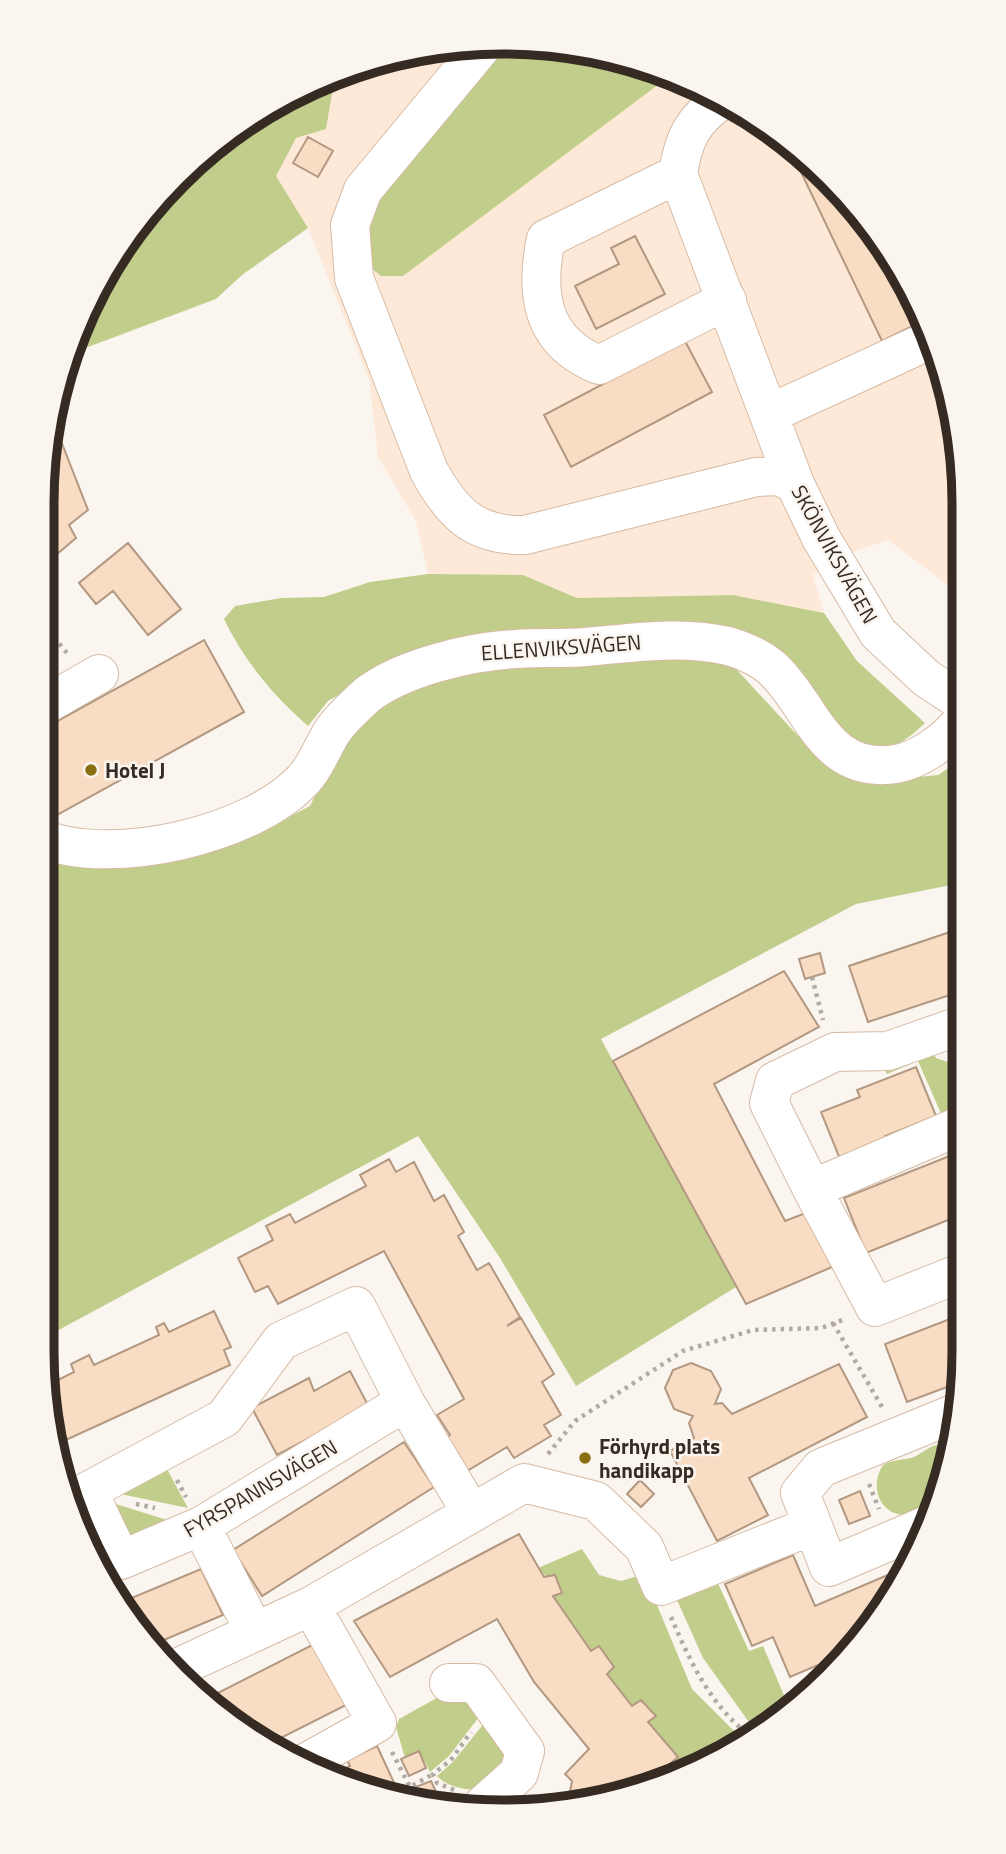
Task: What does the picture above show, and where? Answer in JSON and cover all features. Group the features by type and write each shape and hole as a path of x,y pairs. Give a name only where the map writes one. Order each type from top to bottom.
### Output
{"street":[{"path":"475,55 363,190 350,225 349,254 354,278 429,471 441,493 455,510 471,522 487,531 514,535 625,511 756,477 779,476 795,484"},
{"path":"712,106 706,110 682,144 678,174 546,239 539,272 547,312 557,338 579,356 599,365 727,300"},
{"name":"SKÖNVIKSVÄGEN","path":"678,174 795,484 830,555 878,633 926,678 952,695"},
{"path":"769,414 923,344"},
{"name":"ELLENVIKSVÄGEN","path":"54,843 63,846 112,848 170,842 230,827 287,797 307,777 335,729 369,694 393,680 451,658 484,650 582,647 650,641 698,641 730,647 775,670 818,731 833,746 853,760 880,766 907,762 926,752 952,730"},
{"path":"54,700 99,674"},
{"path":"952,1029 888,1051 839,1052 775,1081 769,1102 875,1307 952,1276"},
{"path":"812,1189 952,1129"},
{"path":"88,1491 224,1418 281,1341 356,1306 405,1402 471,1512"},
{"name":"FYRSPANNSVÄGEN","path":"88,1491 121,1560 199,1523 405,1402"},
{"path":"914,1531 830,1567 811,1526 800,1493 821,1468 947,1416"},
{"path":"183,1665 311,1606 524,1483 596,1501 644,1547 661,1586 811,1526"},
{"path":"199,1523 254,1631"},
{"path":"311,1606 377,1723 315,1758"},
{"path":"449,1683 476,1683 525,1751 519,1773 489,1800"}],"path":[{"path":"812,977 820,1016 839,1052"},
{"path":"524,1483 575,1421 683,1351 753,1329 821,1328 875,1307"},
{"path":"833,1323 898,1436"},
{"path":"163,1450 199,1523"},
{"path":"865,1474 884,1520 906,1527 916,1527"},
{"path":"856,1486 868,1481"},
{"path":"88,1491 199,1523"},
{"path":"661,1586 690,1662 712,1696 744,1729"},
{"path":"410,1787 451,1760 492,1706"},
{"path":"377,1723 412,1790"},
{"path":"433,1774 437,1783 482,1799"}],"shaded area":[{"path":"474,55 562,58 647,78 675,88 727,114 776,147 840,207 892,279 918,331 936,387 948,444 952,503 952,588 888,540 850,553 813,575 824,613 733,595 577,598 523,575 428,574 416,521 378,457 369,379 308,228 249,134 279,114 331,88 387,70 444,58"}],"green space":[{"path":"482,55 562,58 619,70 661,83 403,276 381,276 364,262 361,241 400,153"},
{"path":"333,87 326,129 296,138 276,176 308,228 242,275 216,299 81,349 114,279 147,230 186,186 230,147 254,130 279,114"},
{"path":"428,574 523,575 577,598 733,595 824,613 857,661 925,723 896,744 880,748 860,748 724,631 358,684 328,701 308,726 260,677 224,619 235,606 281,598 324,597 370,582"},
{"path":"711,658 737,670 825,765 869,782 938,775 952,766 952,885 856,904 601,1039 736,1287 576,1386 500,1258 418,1136 54,1333 54,858 170,857 283,820 310,806 348,727 401,695 466,666"},
{"path":"927,1043 936,1058 952,1064 952,1114 943,1118 918,1061 887,1074 882,1064"},
{"path":"941,1446 922,1511 910,1515 889,1510 883,1505 877,1490 877,1481 883,1465 914,1457 929,1448"},
{"path":"161,1458 188,1508 106,1491"},
{"path":"100,1499 183,1525 125,1549"},
{"path":"582,1549 599,1575 621,1581 644,1574 692,1689 737,1734 662,1771 678,1757 648,1722 655,1716 641,1700 632,1706 607,1674 614,1666 599,1646 591,1651 553,1596 562,1593 538,1568"},
{"path":"716,1579 749,1651 763,1646 786,1699 751,1725 703,1658 673,1591"},
{"path":"451,1690 485,1709 449,1756 430,1772 419,1751 405,1758 396,1727 399,1719"},
{"path":"489,1717 509,1743 507,1767 483,1790 458,1788 441,1780 437,1776 453,1762"}],"building":[{"path":"308,137 333,151 318,177 293,163"},
{"path":"798,165 859,230 892,279 915,325 882,341"},
{"path":"635,236 665,294 596,329 575,286 619,264 611,248"},
{"path":"685,341 712,392 571,467 544,415"},
{"path":"59,437 88,510 69,525 76,538 54,557 55,474"},
{"path":"128,543 181,609 148,635 113,591 96,604 79,583"},
{"name":"Hotel J","path":"204,640 244,712 54,817 54,723"},
{"path":"952,931 952,994 868,1022 849,966"},
{"path":"820,953 825,973 805,979 799,959"},
{"path":"784,971 819,1027 714,1084 785,1221 816,1209 839,1264 746,1304 613,1061"},
{"path":"916,1067 936,1116 885,1136 888,1146 842,1164 821,1112 860,1097 857,1090"},
{"path":"952,1155 952,1218 866,1253 844,1198"},
{"path":"389,1159 396,1172 414,1162 434,1201 444,1195 464,1232 458,1236 477,1270 489,1263 520,1317 507,1326 521,1318 554,1374 542,1382 561,1415 544,1425 551,1436 514,1458 507,1447 457,1477 437,1443 450,1435 437,1415 464,1399 384,1251 278,1304 268,1286 255,1292 238,1258 273,1240 266,1226 290,1214 295,1223 366,1186 360,1175"},
{"path":"214,1311 231,1347 224,1350 230,1365 64,1441 55,1381 74,1372 71,1364 89,1355 94,1365 159,1335 156,1327 164,1323 169,1332"},
{"path":"952,1318 950,1386 907,1402 885,1344"},
{"path":"691,1363 711,1371 721,1389 715,1404 722,1403 732,1414 839,1364 867,1417 749,1478 768,1515 717,1541 670,1451 694,1438 689,1423 693,1416 674,1409 665,1388 673,1370"},
{"path":"350,1371 369,1407 277,1455 252,1408 309,1378 314,1391"},
{"path":"404,1442 434,1487 262,1596 233,1550"},
{"path":"640,1480 654,1494 641,1507 627,1494"},
{"path":"860,1491 870,1516 849,1524 839,1500"},
{"path":"519,1534 544,1577 555,1575 562,1593 553,1596 591,1651 599,1646 614,1667 607,1674 632,1706 641,1700 656,1716 648,1722 678,1757 662,1771 647,1776 569,1795 572,1781 565,1774 589,1749 534,1682 497,1619 390,1677 354,1621"},
{"path":"793,1555 815,1606 893,1573 859,1624 826,1661 790,1677 773,1637 752,1646 725,1584"},
{"path":"201,1569 223,1615 161,1641 129,1599"},
{"path":"318,1642 350,1703 278,1739 215,1695"},
{"path":"377,1746 396,1786 342,1770 350,1766 347,1760"},
{"path":"419,1751 426,1768 409,1776 401,1759"},
{"path":"431,1781 437,1795 414,1791 413,1788"}],"place":[{"name":"Hotel J","path":"91,770"},
{"name":"Förhyrd plats handikapp","path":"585,1458"}]}
